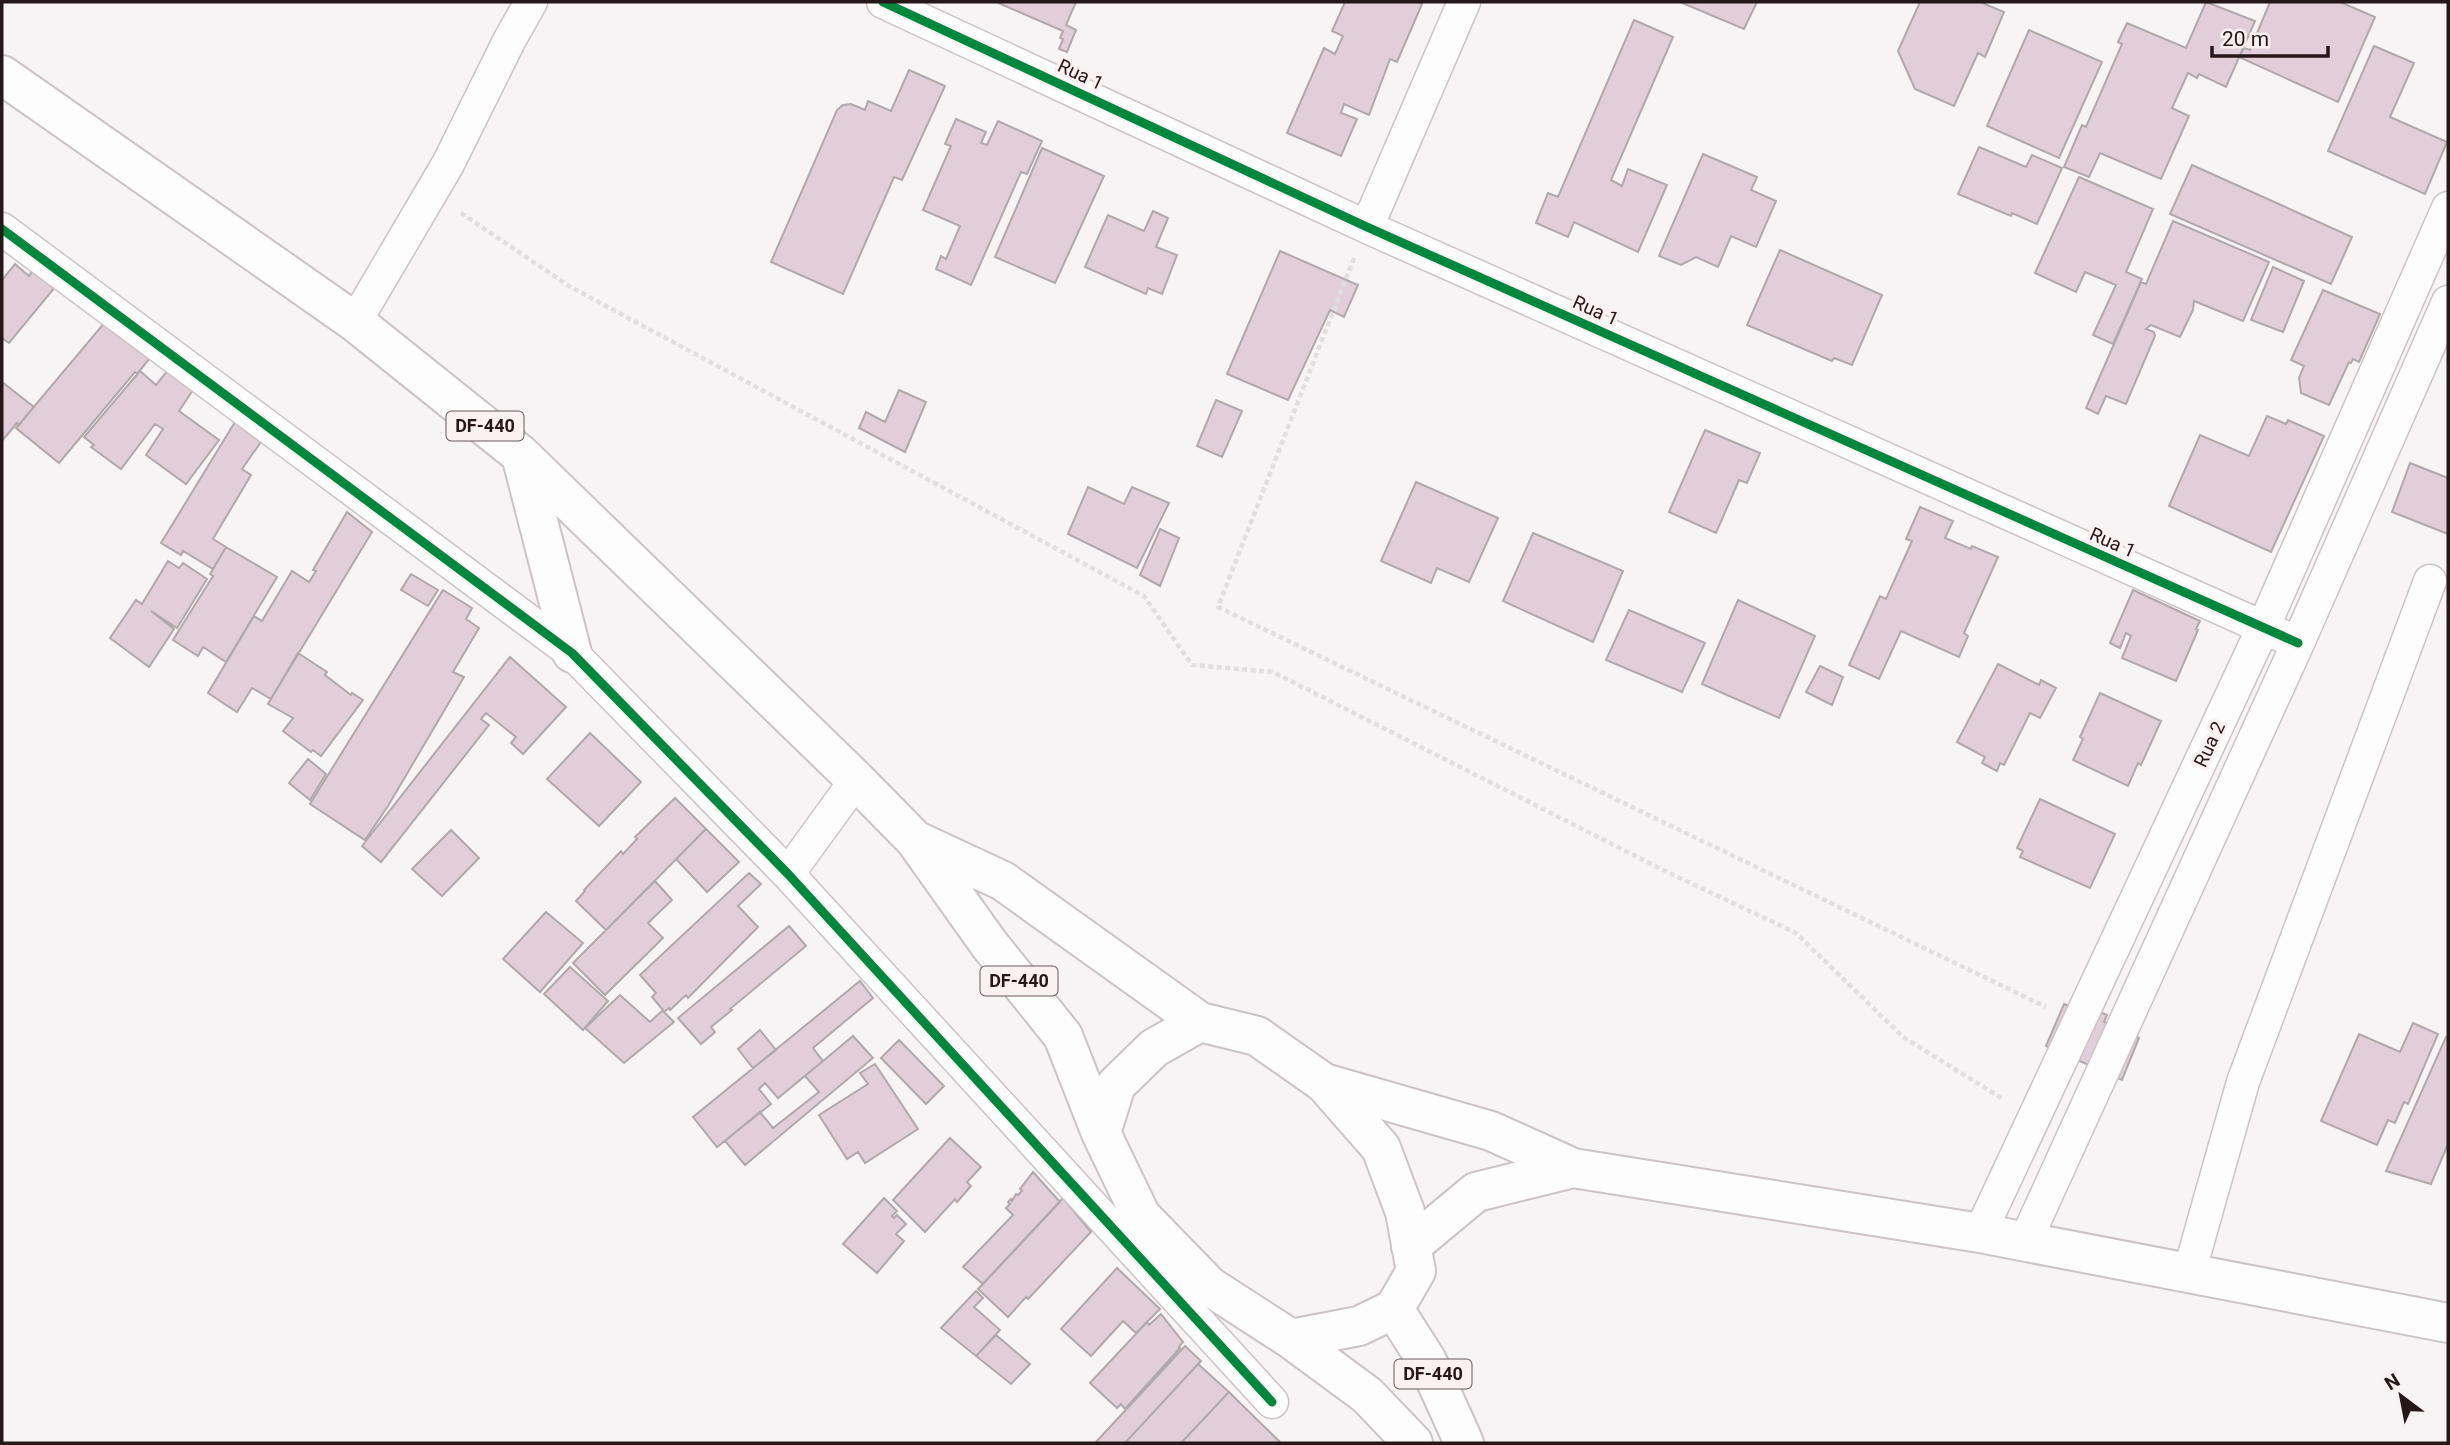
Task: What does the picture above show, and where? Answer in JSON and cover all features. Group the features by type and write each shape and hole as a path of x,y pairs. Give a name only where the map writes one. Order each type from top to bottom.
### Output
{"main road":[{"name":"DF-440","path":"2,75 355,322 521,454 915,840 989,944 1063,1036 1101,1133"},
{"path":"521,454 572,653"},
{"name":"DF-440","path":"915,840 1003,881 1200,1022"},
{"path":"1200,1022 1257,1036 1324,1083 1381,1148 1405,1212 1416,1271 1394,1309 1359,1326 1292,1339 1209,1286 1141,1216 1101,1133 1116,1085 1154,1048 1200,1022"},
{"path":"1324,1083 1491,1131 1573,1168 1980,1233 2448,1323"},
{"path":"1411,1246 1476,1192 1573,1168"},
{"name":"DF-440","path":"1394,1309 1427,1361 1464,1443"},
{"name":"DF-440","path":"1292,1339 1367,1395 1413,1443"}],"street":[{"path":"355,322 432,194 531,2"},
{"name":"Rua 1","path":"883,2 1367,227 2298,643"},
{"path":"1367,227 1464,2"},
{"name":"Rua 2","path":"1980,1233 2263,628 2342,447 2439,254 2448,208"},
{"path":"2,229 572,653 789,874 1272,1402"},
{"name":"Rua 2","path":"2025,1242 2298,643 2448,302"},
{"path":"2342,447 2375,467"},
{"path":"2189,1273 2242,1082 2430,581"},
{"path":"789,874 856,780"},
{"path":"2116,942 2153,958"}],"path":[{"path":"432,194 569,286 1144,596 1192,665 1273,672 1663,870 1796,933 1903,1037 2034,1117"},
{"path":"1367,227 1219,607 2078,1023"}],"building":[{"path":"996,2 1076,2 1066,25 1076,30 1067,52 1059,49 1063,31"},
{"path":"1345,2 1422,4 1397,62 1390,59 1369,115 1344,104 1341,113 1357,119 1341,156 1287,133 1324,48 1335,54 1343,36 1332,31"},
{"path":"1680,2 1757,2 1744,29"},
{"path":"1920,2 1980,2 2004,12 1985,57 1978,53 1954,106 1915,89 1898,51"},
{"path":"2206,2 2255,21 2226,87 2199,74 2197,78 2188,73 2172,108 2189,116 2161,179 2100,153 2089,177 2064,167 2082,125 2086,127 2122,44 2118,42 2127,23 2186,48"},
{"path":"2270,2 2340,2 2375,17 2338,102 2239,57 2244,48 2250,50"},
{"path":"1634,20 1673,37 1611,180 1622,186 1628,169 1667,185 1638,252 1574,222 1568,237 1536,223 1548,193 1558,197"},
{"path":"2029,30 2102,62 2059,158 1987,126"},
{"path":"2374,46 2414,63 2390,117 2447,142 2425,194 2328,151"},
{"path":"909,70 945,86 902,180 894,177 843,294 771,262 837,110 843,105 851,104 865,110 868,101 891,111"},
{"path":"956,119 986,132 981,143 987,145 998,121 1042,141 1027,174 1021,172 971,285 936,269 941,256 946,259 960,226 923,210 951,146 945,144"},
{"path":"1979,147 2026,167 2032,155 2062,168 2037,224 1958,194"},
{"path":"1042,148 1104,176 1055,283 995,257"},
{"path":"1703,154 1757,177 1751,190 1776,201 1756,247 1731,236 1718,267 1696,257 1681,265 1659,256"},
{"path":"2192,165 2352,237 2331,284 2170,214"},
{"path":"2079,177 2153,209 2126,272 2142,279 2113,344 2093,335 2116,285 2085,272 2076,292 2035,273"},
{"path":"1153,211 1168,218 1156,247 1177,255 1162,294 1148,288 1146,294 1085,267 1108,215 1144,231"},
{"path":"2173,221 2269,262 2243,321 2194,301 2193,310 2180,337 2151,325 2146,329 2154,332 2155,336 2126,404 2106,396 2098,414 2086,408 2141,282 2146,284"},
{"path":"1780,250 1882,295 1852,365 1834,358 1832,361 1747,325"},
{"path":"1280,251 1358,285 1344,317 1330,310 1288,400 1227,374"},
{"path":"15,264 29,276 33,270 56,286 9,343 2,338 2,280"},
{"path":"2273,267 2304,281 2283,332 2251,320"},
{"path":"2323,290 2380,314 2359,362 2353,359 2349,362 2329,405 2301,393 2299,378 2304,366 2291,360"},
{"path":"105,322 151,357 137,374 135,372 59,463 16,428"},
{"path":"168,370 193,390 179,411 219,440 186,484 146,455 163,429 155,424 121,469 91,447 94,445 84,437 140,371 156,385"},
{"path":"2,382 34,407 2,441"},
{"path":"899,390 926,402 905,452 859,428 866,412 885,422"},
{"path":"1216,400 1242,411 1222,457 1197,446"},
{"path":"2267,416 2286,424 2288,420 2324,436 2271,552 2169,506 2200,435 2249,456"},
{"path":"235,422 261,442 242,469 251,475 213,539 226,547 213,569 183,551 181,555 161,543"},
{"path":"1705,430 1760,453 1747,483 1739,480 1716,533 1669,512"},
{"path":"2410,463 2448,478 2448,534 2392,512"},
{"path":"1416,482 1498,518 1469,582 1437,568 1431,583 1381,561"},
{"path":"1088,487 1124,504 1132,487 1169,503 1137,568 1068,534"},
{"path":"1920,507 1953,521 1945,538 1998,557 1964,633 1968,636 1959,657 1901,631 1879,679 1849,665 1880,596 1886,599 1912,541 1906,539"},
{"path":"347,512 372,532 271,699 252,688 237,712 208,693 254,616 262,621 292,571 309,582 316,571 313,570"},
{"path":"1160,529 1179,538 1160,586 1140,575"},
{"path":"1533,533 1623,571 1593,642 1503,601"},
{"path":"226,547 277,577 226,662 203,647 198,656 173,640 213,576 210,574"},
{"path":"168,561 179,568 183,563 207,579 177,628 151,611 174,629 149,667 110,638 136,600 142,604"},
{"path":"411,574 438,590 428,606 401,590"},
{"path":"443,590 472,608 466,619 479,628 453,672 464,677 365,840 310,804"},
{"path":"2133,590 2200,621 2176,681 2122,658 2131,636 2126,633 2120,648 2110,643"},
{"path":"1738,600 1815,636 1779,718 1702,684"},
{"path":"1629,610 1705,643 1682,692 1606,660"},
{"path":"298,653 327,672 325,675 351,695 352,693 363,700 321,756 313,750 311,752 283,731 293,718 268,704"},
{"path":"510,657 566,707 523,754 511,743 516,737 486,713 481,719 489,725 381,862 362,846"},
{"path":"1998,664 2039,685 2041,680 2056,688 2040,718 2030,713 2004,765 2000,763 1997,771 1982,763 1985,757 1957,742"},
{"path":"1820,666 1843,677 1832,705 1806,692"},
{"path":"2100,693 2161,721 2128,786 2073,760 2083,739 2080,737"},
{"path":"590,733 641,782 599,826 547,779"},
{"path":"308,759 326,774 310,800 289,783"},
{"path":"675,798 706,829 606,930 576,901 621,851 623,854 637,839 635,837"},
{"path":"2040,799 2115,834 2090,888 2020,857 2023,851 2017,848"},
{"path":"706,829 739,862 707,892 676,859"},
{"path":"451,830 479,858 442,896 412,869"},
{"path":"749,873 761,884 738,906 758,927 688,998 686,995 664,1012 674,1022 624,1063 585,1028 620,995 650,1022 663,1010 652,997 656,993 640,975"},
{"path":"655,881 672,900 648,923 663,938 605,995 573,963"},
{"path":"546,912 583,943 540,992 503,959"},
{"path":"789,926 806,946 730,1009 732,1010 711,1027 715,1032 701,1044 678,1018"},
{"path":"570,967 608,1001 583,1030 544,994"},
{"path":"860,981 873,998 813,1048 823,1061 778,1098 765,1083 759,1089 771,1104 717,1147 693,1117"},
{"path":"2064,1004 2089,1015 2093,1009 2107,1015 2104,1022 2139,1038 2122,1080 2046,1046"},
{"path":"2413,1023 2438,1034 2408,1104 2404,1102 2395,1123 2388,1120 2377,1145 2321,1121 2359,1034 2400,1052"},
{"path":"760,1030 776,1050 753,1068 738,1049"},
{"path":"853,1036 873,1058 745,1165 725,1141 760,1112 773,1128 819,1092 805,1076"},
{"path":"2446,1037 2448,1144 2431,1184 2386,1171"},
{"path":"899,1040 944,1086 926,1104 881,1058"},
{"path":"875,1064 918,1129 865,1163 858,1152 847,1159 819,1115 868,1084 860,1073"},
{"path":"950,1138 981,1167 967,1182 971,1186 957,1202 955,1199 925,1232 893,1200"},
{"path":"1033,1172 1060,1202 983,1284 963,1267 1013,1215 1006,1208 1010,1204 1008,1202 1022,1191 1020,1189"},
{"path":"884,1198 897,1211 892,1216 894,1218 897,1215 906,1224 896,1234 904,1241 877,1273 843,1244"},
{"path":"1063,1198 1091,1232 1008,1317 978,1289"},
{"path":"1117,1268 1160,1309 1136,1333 1123,1321 1091,1356 1061,1329"},
{"path":"976,1291 983,1298 974,1307 1000,1330 976,1356 941,1328"},
{"path":"1161,1314 1183,1342 1125,1409 1121,1404 1117,1408 1090,1383 1147,1322 1149,1325"},
{"path":"996,1335 1030,1364 1011,1384 976,1356"},
{"path":"1185,1346 1201,1361 1125,1443 1095,1443"},
{"path":"1198,1364 1229,1392 1181,1443 1125,1443"},
{"path":"1229,1392 1240,1403 1281,1443 1181,1443"}],"cycle path":[{"path":"883,2 1367,227 2298,643"},
{"path":"2,229 572,653 788,874 1272,1402"}]}
